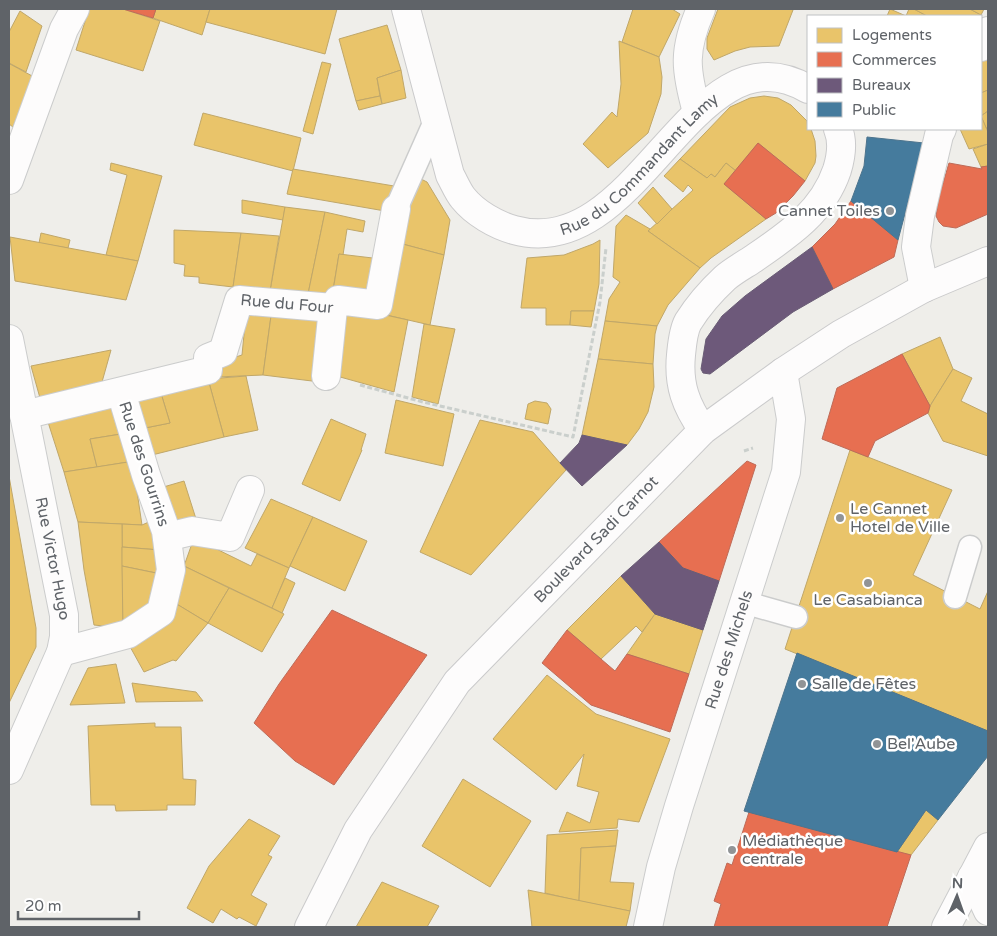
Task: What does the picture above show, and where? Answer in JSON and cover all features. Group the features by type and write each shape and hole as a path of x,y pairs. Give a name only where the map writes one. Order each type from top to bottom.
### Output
{"street":[{"path":"9,180 64,29 75,9"},
{"name":"Rue du Commandant Lamy","path":"406,9 450,175 462,198 479,212 502,226 530,234 558,232 582,223 598,213 629,185 697,112 718,94 748,80 768,78 789,80 807,89"},
{"path":"697,112 689,81 687,57 691,32 701,9"},
{"path":"982,45 988,31"},
{"path":"703,430 691,412 681,382 680,364 687,324 703,301 726,277 790,234 810,215 823,199 833,182 838,165 841,149 838,130"},
{"path":"924,288 916,247 920,216 941,130"},
{"name":"Rue du Four","path":"24,415 208,370 208,358 223,352 239,300 333,308 338,300 378,305 396,209"},
{"name":"Boulevard Sadi Carnot","path":"309,927 358,830 457,682 703,430 783,372 841,334 924,288 988,261"},
{"path":"326,376 333,308"},
{"name":"Rue Victor Hugo","path":"9,339 64,615 64,637 61,652 12,755"},
{"name":"Rue des Michels","path":"648,927 673,823 786,472 792,418 783,372"},
{"name":"Rue des Gourrins","path":"61,652 128,634 160,612 171,570 167,537 121,392"},
{"name":"Rue des Gourrins","path":"167,537 192,531 230,537 250,490"},
{"path":"946,927 980,877 988,847"},
{"path":"980,877 988,911"}],"lane":[{"name":"Rue du Four","path":"396,209 436,119"},
{"path":"955,597 970,547"},
{"path":"743,602 796,617"}],"path":[{"path":"326,376 423,402 573,437 600,302 608,235 598,213"}],"building: Logements":[{"path":"89,9 123,9 160,21 143,71 76,50"},
{"path":"156,9 210,9 202,35 153,18"},
{"path":"210,9 337,9 325,54 206,22"},
{"path":"633,9 672,9 680,14 659,57 622,42"},
{"path":"718,9 793,10 779,46 750,47 714,60 707,49 707,38"},
{"path":"890,9 904,15 887,15"},
{"path":"909,9 914,9 925,15 906,15"},
{"path":"914,9 970,9 981,15 925,15"},
{"path":"970,9 984,9 981,15"},
{"path":"20,11 42,26 26,72 9,63 9,32"},
{"path":"387,25 401,70 377,78 380,96 356,101 339,39"},
{"path":"619,41 659,57 662,77 661,94 648,133 608,168 583,144 612,112 617,117 621,84"},
{"path":"988,44 988,90 982,93 982,54"},
{"path":"322,62 331,64 313,134 303,131"},
{"path":"10,64 34,77 13,127 9,124"},
{"path":"401,70 406,98 382,104 377,78"},
{"path":"988,90 988,111 982,115 982,93"},
{"path":"380,96 382,104 359,110 356,101"},
{"path":"764,96 778,98 791,105 807,121 807,130 811,130 815,141 816,156 815,163 805,181 758,143 736,171 726,163 715,177 711,174 707,178 680,159 730,107 750,98"},
{"path":"988,111 988,127 986,128 982,118 982,115"},
{"path":"203,113 301,138 293,171 194,145"},
{"path":"982,118 988,132 988,144 969,149 960,130 982,130"},
{"path":"988,144 988,166 981,167 973,149"},
{"path":"680,159 707,178 711,174 715,177 726,163 736,171 724,184 766,219 700,268 648,231 693,190 688,185 683,192 664,176"},
{"path":"111,163 162,176 138,261 106,255 127,175 110,170"},
{"path":"293,169 394,186 385,211 287,194"},
{"path":"421,179 427,182 450,220 444,255 395,242 417,182"},
{"path":"653,187 672,209 657,224 638,203"},
{"path":"242,200 285,207 283,220 242,213"},
{"path":"285,207 325,212 308,294 270,291"},
{"path":"325,212 365,221 363,232 347,229 343,255 339,254 332,296 308,294"},
{"path":"626,215 650,229 648,231 700,268 668,305 657,326 605,321 609,299 620,282 613,277 616,226"},
{"path":"174,230 241,233 233,287 199,283 199,277 184,276 185,265 174,263"},
{"path":"41,233 70,240 68,248 39,243"},
{"path":"241,233 279,236 270,291 233,287"},
{"path":"10,237 138,261 126,300 15,281"},
{"path":"600,240 599,284 594,311 571,311 570,325 546,325 546,308 521,308 527,258 564,255"},
{"path":"395,242 444,255 430,325 382,314"},
{"path":"339,254 381,259 372,296 333,291"},
{"path":"345,306 408,320 394,392 333,375"},
{"path":"571,311 594,311 591,327 570,325"},
{"path":"246,314 271,316 263,375 217,377 217,363 242,355"},
{"path":"271,316 328,321 312,381 263,375"},
{"path":"605,321 657,326 653,364 598,359"},
{"path":"424,324 455,329 438,404 412,397"},
{"path":"940,337 953,369 930,406 902,354"},
{"path":"111,350 102,382 40,398 31,366"},
{"path":"598,359 653,364 654,387 648,412 639,429 627,445 582,435"},
{"path":"953,369 972,378 961,401 988,414 988,456 943,441 928,413 930,406"},
{"path":"246,376 258,430 224,437 208,379"},
{"path":"208,379 224,437 148,456 140,429 170,423 160,390"},
{"path":"160,390 170,423 140,429 131,397"},
{"path":"396,400 454,414 443,466 385,453"},
{"path":"535,401 547,403 551,409 548,424 525,419 528,404"},
{"path":"120,404 121,434 90,439 97,467 64,472 47,419"},
{"path":"331,419 366,434 362,450 340,501 302,484"},
{"path":"480,420 533,432 566,470 471,575 420,552"},
{"path":"121,434 128,462 97,467 90,439"},
{"name":"Le Casabianca","path":"850,450 952,490 913,575 980,609 988,591 988,731 785,649"},
{"path":"128,462 136,485 142,525 78,522 64,472"},
{"path":"9,476 36,628 36,647 9,703"},
{"path":"184,481 197,522 172,521 160,488"},
{"path":"271,499 313,517 289,568 245,548"},
{"path":"313,517 367,541 345,591 290,566"},
{"path":"151,521 160,550 122,547 122,524 142,525"},
{"path":"78,522 122,524 123,628 94,625"},
{"path":"194,538 251,566 257,554 289,568 272,608 184,566"},
{"path":"122,547 160,550 161,574 122,566"},
{"path":"122,566 161,574 152,610 123,628"},
{"path":"184,566 229,588 208,623 175,603"},
{"path":"621,576 655,614 642,632 636,626 601,659 567,630"},
{"path":"285,578 295,583 282,613 272,608"},
{"path":"229,588 284,614 262,652 208,623"},
{"path":"175,603 208,623 176,661 173,660 144,672 128,643"},
{"path":"655,614 703,630 689,674 627,654"},
{"path":"116,664 125,703 70,705 88,668"},
{"path":"547,675 596,714 670,739 639,822 618,819 617,828 559,832 567,812 590,823 599,792 577,786 584,754 556,790 493,739"},
{"path":"132,683 196,692 203,701 136,702"},
{"path":"155,723 155,727 181,727 183,779 196,780 195,805 167,805 167,810 116,811 115,805 91,805 88,726"},
{"path":"463,779 531,821 490,887 422,846"},
{"path":"926,810 938,820 911,855 897,852"},
{"path":"249,819 280,836 268,855 272,857 251,895 267,904 256,926 239,917 237,919 221,909 213,923 187,908 209,866"},
{"path":"618,830 616,846 581,848 579,901 545,893 547,835"},
{"path":"616,846 610,882 634,883 630,911 579,901 581,848"},
{"path":"382,882 439,906 427,927 356,927"},
{"path":"528,890 630,911 626,927 532,927"}],"building: Commerces":[{"path":"123,9 156,9 153,18"},
{"path":"758,143 805,181 776,213 766,219 724,184"},
{"path":"949,163 982,169 981,167 988,166 988,214 956,228 943,226 936,216 939,197"},
{"path":"851,201 898,240 894,257 833,289 812,247 835,224"},
{"path":"902,354 930,406 928,413 875,441 868,457 822,439 837,388"},
{"path":"747,461 756,465 719,581 683,568 659,542"},
{"path":"332,610 427,655 334,785 295,761 254,723 279,684"},
{"path":"567,630 615,671 627,654 689,674 670,732 591,705 542,663"},
{"path":"749,812 911,855 887,927 714,927 721,904 714,901 727,863 732,865"}],"building: Bureaux":[{"path":"812,247 833,289 793,312 710,374 703,373 701,369 706,339 722,316 745,296"},
{"path":"582,435 627,445 582,486 560,463 579,443"},
{"path":"659,542 683,568 719,581 703,630 655,614 621,576"}],"building: Public":[{"path":"867,137 924,143 898,240 851,201 864,166"},
{"name":"Bel'Aube","path":"797,653 988,731 988,756 938,820 926,810 897,852 744,811"}],"place":[{"name":"Cannet Toiles","path":"890,211"},
{"name":"Le Cannet Hotel de Ville","path":"840,518"},
{"name":"Le Casabianca","path":"868,583"},
{"name":"Salle de Fêtes","path":"802,684"},
{"name":"Bel'Aube","path":"877,744"},
{"name":"Médiathèque centrale","path":"732,850"}]}
